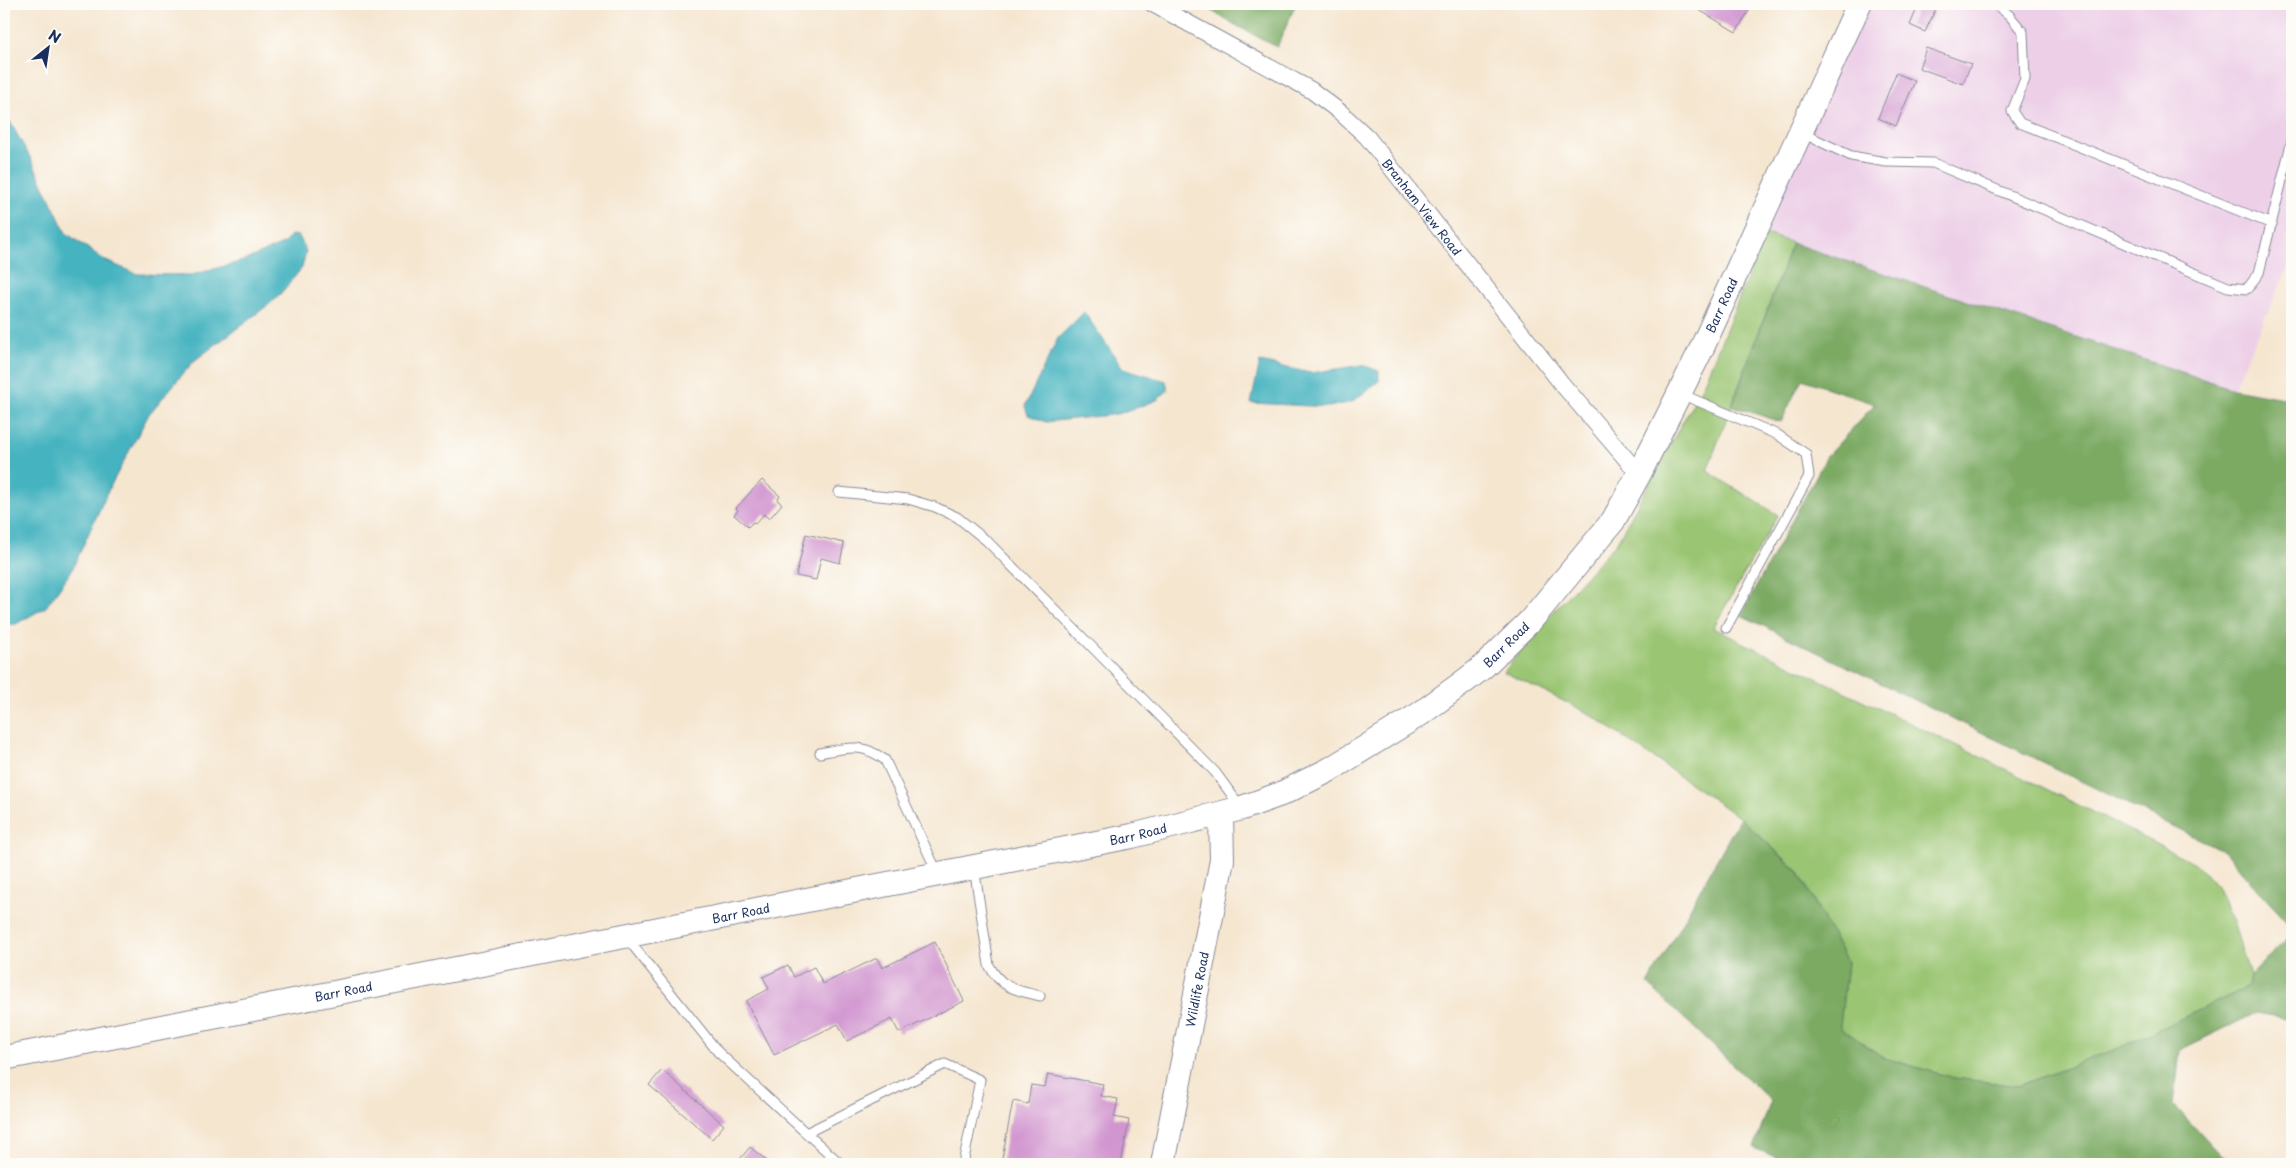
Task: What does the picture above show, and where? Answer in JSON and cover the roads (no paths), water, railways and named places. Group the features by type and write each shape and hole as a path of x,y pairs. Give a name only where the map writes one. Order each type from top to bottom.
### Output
{"street":[{"name":"Branham View Road","path":"1153,4 1312,90 1367,137 1562,384 1639,474"},
{"name":"Barr Road","path":"4,1058 1132,836 1231,811 1281,794 1329,770 1420,714 1483,667 1531,620 1613,521 1680,393 1859,4"},
{"name":"Wildlife Road","path":"1163,1164 1231,811"}],"lane":[{"path":"1995,4 2010,15 2023,32 2025,79 2012,110 2020,123 2272,224"},
{"path":"1800,132 1851,156 1886,162 1934,163 2228,286 2247,289 2260,273 2292,140"},
{"path":"1680,393 1778,435 1806,454 1809,476 1726,628"},
{"path":"838,492 908,499 935,506 956,517 987,541 1215,772 1231,811"},
{"path":"820,753 854,747 874,752 885,760 938,874"},
{"path":"974,867 988,965 995,978 1009,988 1040,996"},
{"path":"626,936 718,1052 841,1164"},
{"path":"806,1133 945,1064 980,1080 963,1164"}],"water":[{"path":"4,111 31,159 66,233 106,261 137,274 192,275 243,261 285,243 291,235 299,236 306,251 302,268 276,299 194,361 149,414 109,489 72,570 46,607 16,624 4,625"},
{"path":"1084,312 1123,368 1166,381 1168,390 1157,400 1126,412 1111,415 1046,422 1028,415 1025,406 1058,338"},
{"path":"1260,362 1311,373 1362,365 1379,371 1379,381 1352,402 1329,407 1251,403"}]}
